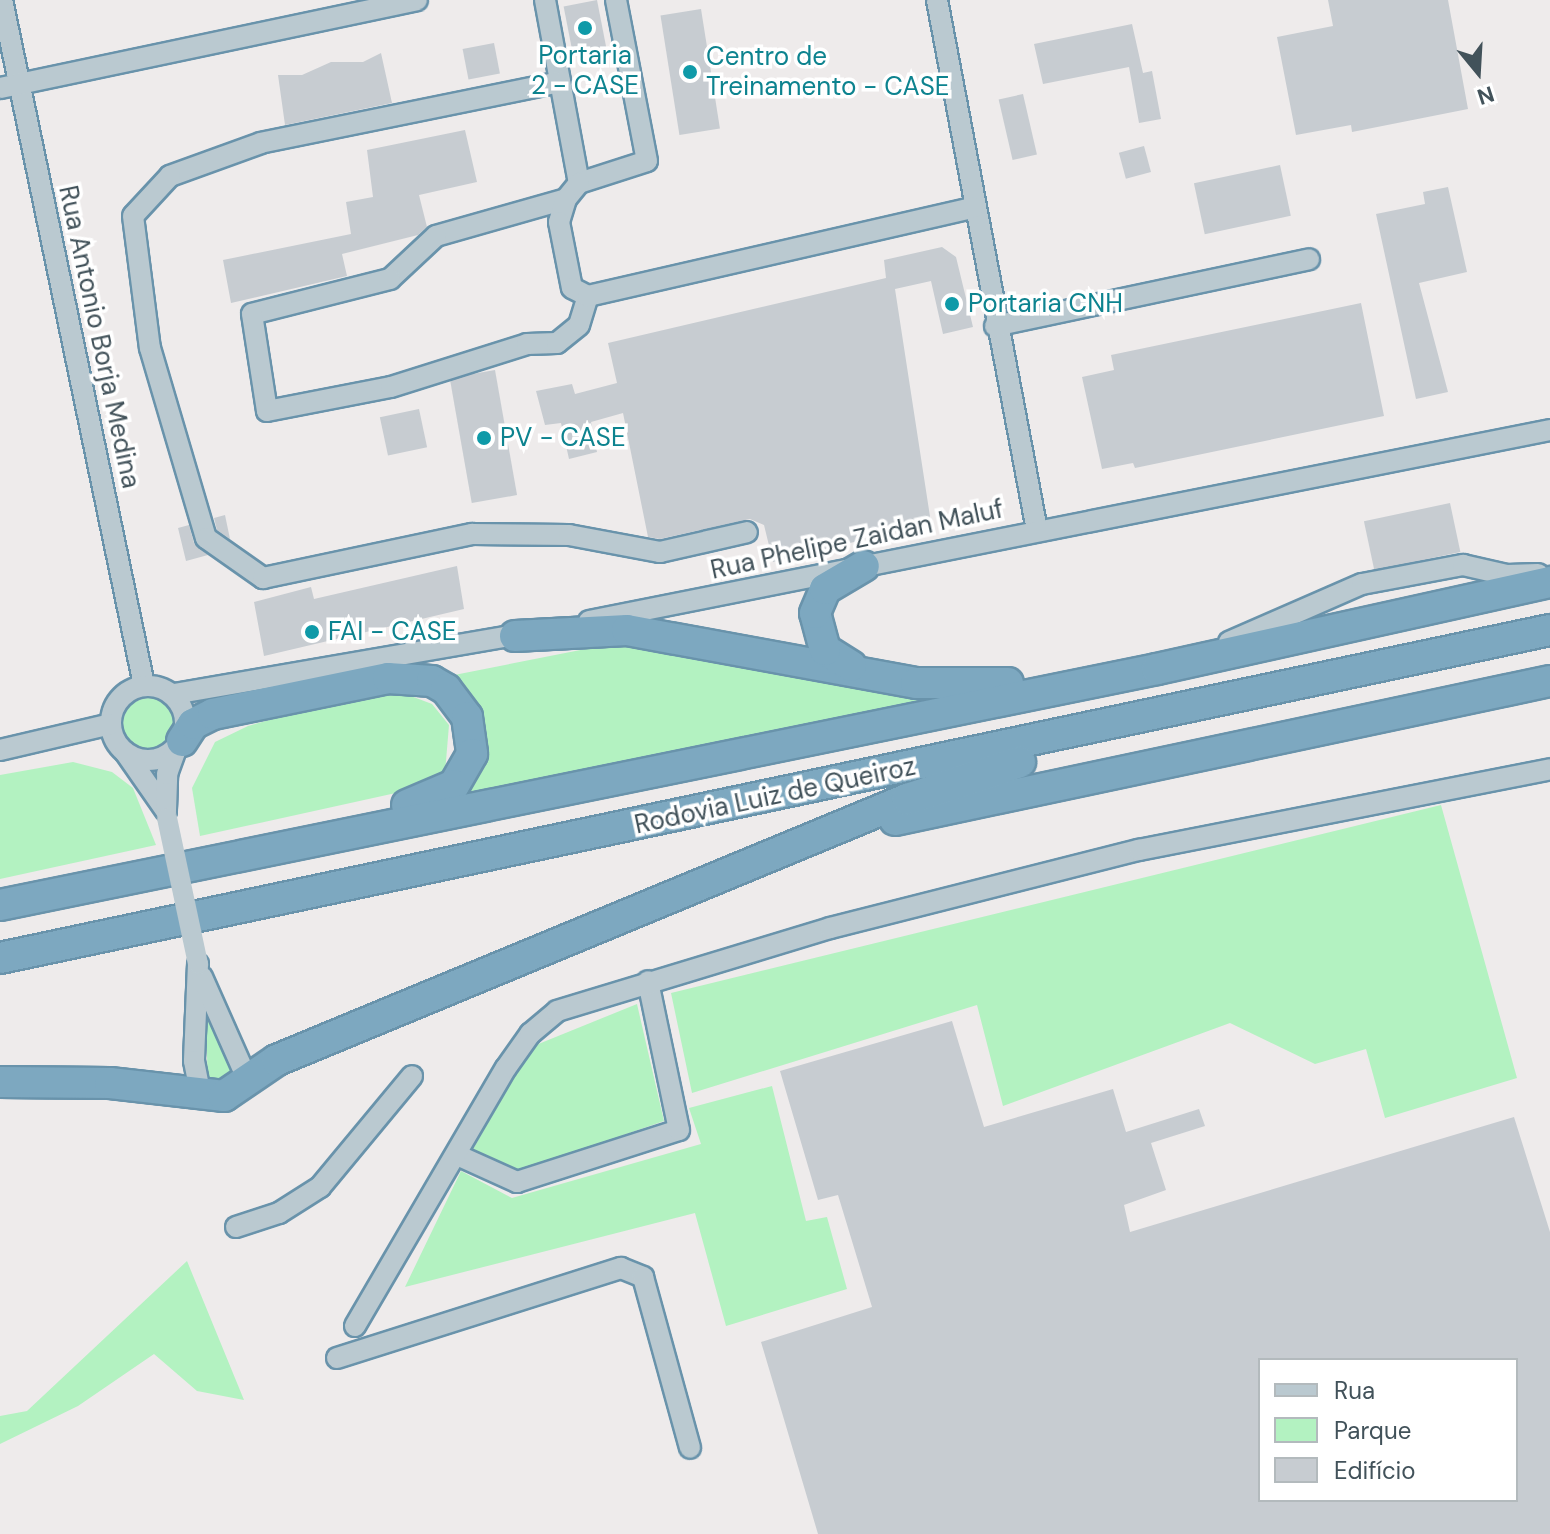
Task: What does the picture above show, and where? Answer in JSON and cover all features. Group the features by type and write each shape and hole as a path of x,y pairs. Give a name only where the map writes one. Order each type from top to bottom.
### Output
{"highway":[{"path":"864,566 825,589 815,626 819,640 835,658 871,674"},
{"name":"Rodovia Luiz de Queiroz","path":"0,905 1157,669 1550,582"},
{"path":"515,636 627,630 871,674 969,686 1157,669"},
{"name":"Rodovia Luiz de Queiroz","path":"0,958 1550,630"},
{"path":"0,1082 110,1083 201,1096 224,1096 249,1083 277,1060 815,837 1000,768 1366,670"},
{"path":"179,745 193,724 213,714 388,678 432,681 446,689 467,717 472,754 465,772 437,796 235,855"},
{"path":"815,837 1550,681"},
{"path":"0,896 115,881"}],"street":[{"name":"Rua Antonio Borja Medina","path":"2,0 144,685"},
{"path":"0,88 417,0"},
{"path":"545,0 560,82 573,191 559,222 572,288 588,296 973,208"},
{"path":"588,296 579,325 557,343 527,344 391,387 267,411 252,314 390,279 436,236 573,191 647,161 616,0"},
{"path":"937,0 995,326 1037,530"},
{"path":"560,82 261,143 170,176 133,216 150,348 206,538 263,578 472,534 569,535 660,552 747,532"},
{"path":"995,326 1309,259"},
{"name":"Rua Phelipe Zaidan Maluf","path":"174,694 515,636 1550,430"},
{"path":"1157,669 1277,624 1362,584 1463,565 1507,575 1550,572"},
{"path":"166,815 124,751 111,724 118,701 144,685 174,694 186,721 167,774 166,815 198,967 249,1083"},
{"path":"0,750 111,724"},
{"path":"124,751 144,760 179,745"},
{"path":"355,1326 530,1034 557,1011 830,928 1139,850 1550,769"},
{"path":"198,967 194,1061 201,1096"},
{"path":"457,1155 517,1182 679,1130 648,981"},
{"path":"236,1227 279,1213 320,1187 412,1076"},
{"path":"337,1358 621,1268 643,1277 690,1448"}],"green space":[{"path":"616,643 635,643 942,698 449,796 470,773 439,678"},
{"path":"403,693 432,704 449,725 445,773 423,787 200,836 192,788 215,742 248,726 323,705"},
{"path":"149,698 167,706 175,724 167,742 149,750 131,742 123,724 131,706"},
{"path":"73,762 112,772 133,788 156,845 0,879 0,775"},
{"path":"1441,805 1517,1078 1385,1118 1366,1049 1315,1064 1230,1023 1003,1106 977,1005 692,1093 671,993"},
{"path":"205,995 213,1027 235,1069 234,1080 208,1086"},
{"path":"637,1004 664,1121 517,1172 472,1151 531,1047"},
{"path":"772,1086 806,1221 827,1217 847,1289 726,1326 695,1213 405,1287 461,1171 512,1198 701,1144 689,1108"},
{"path":"187,1261 244,1400 197,1391 154,1354 78,1406 0,1444 0,1416 27,1411"}],"building":[{"name":"Portaria 2 - CASE","path":"597,0 606,48 573,55 564,6"},
{"path":"1328,0 1448,0 1468,109 1352,132 1351,125 1296,135 1277,37 1333,26"},
{"name":"Centro de Treinamento - CASE","path":"701,9 720,129 679,135 661,15"},
{"path":"1132,24 1143,73 1152,71 1161,119 1139,123 1129,67 1043,84 1034,44"},
{"path":"494,43 500,73 469,80 463,49"},
{"path":"381,53 392,103 285,125 278,75 302,75 331,62 363,62"},
{"path":"1023,94 1037,154 1013,160 999,100"},
{"path":"465,130 477,182 419,195 427,227 418,235 342,254 347,276 231,303 223,260 351,234 346,202 373,197 367,150"},
{"path":"1144,146 1151,172 1126,179 1119,153"},
{"path":"1280,165 1291,216 1205,234 1194,183"},
{"path":"1448,187 1467,272 1419,283 1448,392 1416,399 1376,214 1425,204 1423,192"},
{"path":"942,247 956,257 973,327 943,334 931,281 895,289 931,523 773,562 764,525 750,519 660,539 648,537 623,413 591,422 597,452 569,459 561,423 545,425 536,391 572,384 575,394 617,383 608,343 886,278 884,260"},
{"path":"1361,303 1384,416 1135,468 1133,463 1102,469 1082,377 1114,370 1111,355"},
{"name":"PV - CASE","path":"495,370 517,495 472,503 450,378"},
{"path":"419,409 427,447 388,455 380,417"},
{"path":"1450,503 1460,552 1374,570 1364,521"},
{"path":"225,515 230,539 217,530 214,518"},
{"path":"189,525 194,543 208,555 186,561 178,528"},
{"name":"FAI - CASE","path":"457,566 464,609 264,656 254,602 311,587 314,599"},
{"path":"952,1021 984,1127 1113,1089 1126,1132 1199,1109 1205,1126 1151,1143 1166,1190 1124,1205 1130,1232 1514,1117 1550,1232 1550,1534 818,1534 761,1342 872,1307 838,1195 818,1200 780,1071"}],"place":[{"name":"Portaria 2 - CASE","path":"585,28"},
{"name":"Centro de Treinamento - CASE","path":"690,72"},
{"name":"Portaria CNH","path":"952,304"},
{"name":"PV - CASE","path":"484,438"},
{"name":"FAI - CASE","path":"312,632"}]}
